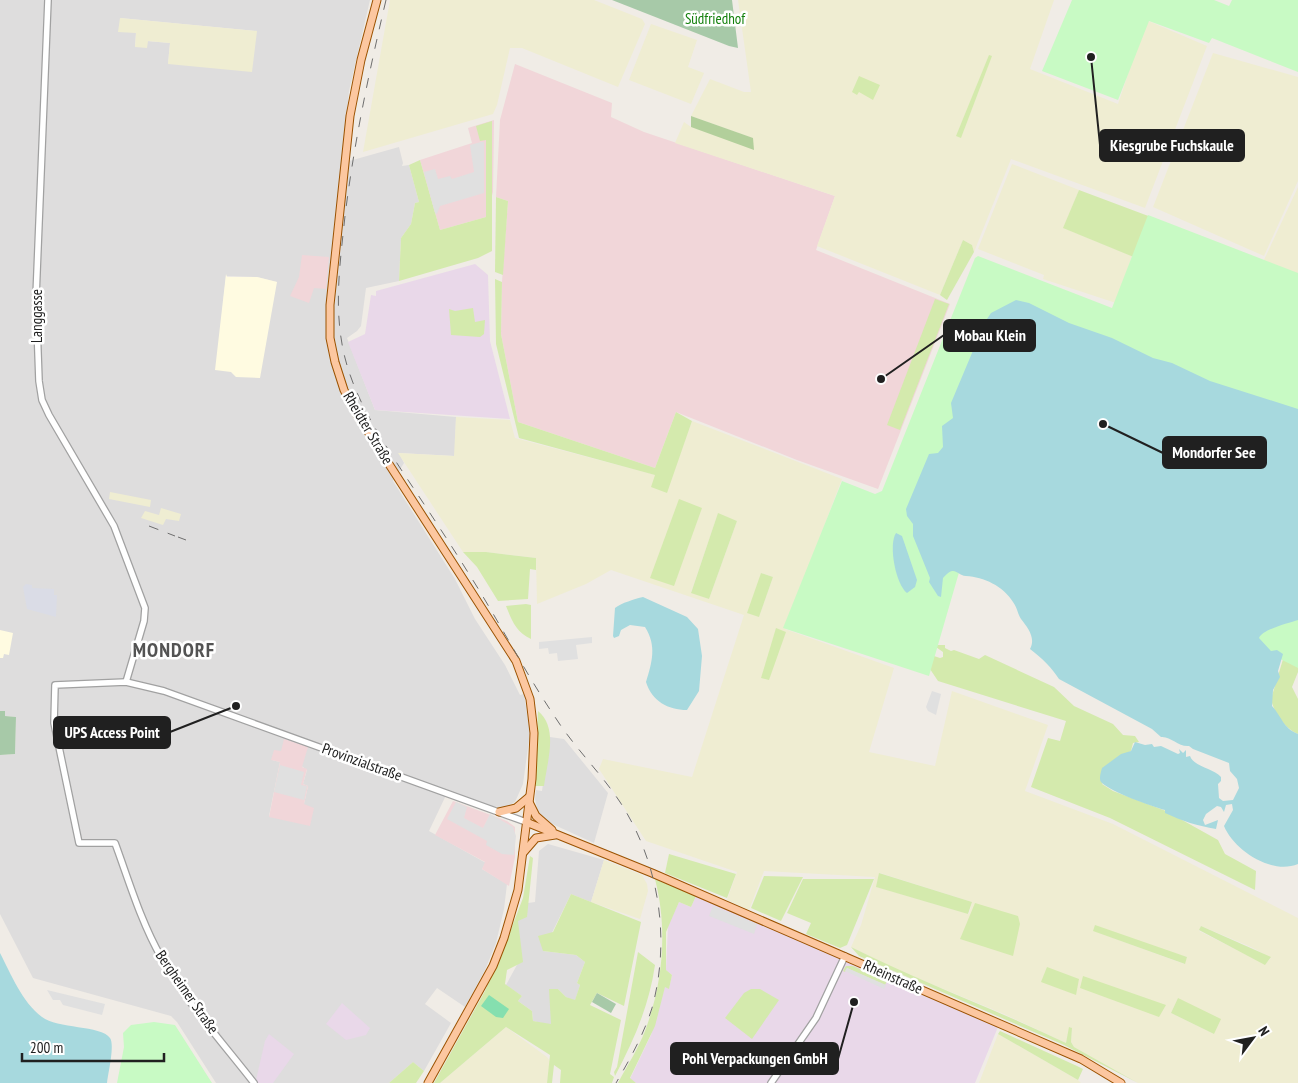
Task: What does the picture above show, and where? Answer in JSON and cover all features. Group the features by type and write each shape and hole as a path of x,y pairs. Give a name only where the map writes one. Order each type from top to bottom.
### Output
{"main road":[{"name":"Rheidter Straße","path":"377,0 361,60 350,116 331,288 331,345 339,376 356,413 522,674 533,711 534,738 530,796 518,890 498,955 428,1083"},
{"path":"499,812 516,808 530,796"},
{"path":"530,796 530,806 536,816 557,835"},
{"name":"Provinzialstraße","path":"526,822 661,877"},
{"path":"523,854 536,838 549,834 557,835"},
{"name":"Rheinstraße","path":"661,877 1081,1059 1121,1083"}],"street":[{"name":"Langgasse","path":"48,0 37,238 37,350 39,381 42,400 49,415 114,526 145,608 144,621 126,682"},
{"name":"Provinzialstraße","path":"79,843 54,723 55,685 126,682 164,691 526,822"},
{"name":"Bergheimer Straße","path":"79,843 115,843 144,920 161,957 186,997 254,1083"},
{"path":"771,1083 816,1018 845,956"}],"shaded area":[{"path":"0,0 370,0 349,91 342,163 399,147 402,166 409,165 419,202 415,203 411,224 401,238 399,281 366,288 361,326 347,338 375,410 456,417 455,456 399,453 404,463 393,481 455,579 475,619 505,665 520,695 524,694 530,733 523,784 515,802 506,807 485,805 448,791 429,831 486,863 482,869 507,884 504,909 496,943 485,970 465,1007 437,988 425,1004 451,1023 424,1071 413,1062 389,1083 216,1083 177,1022 171,1016 33,978 0,914 0,755 15,754 16,717 5,716 5,711 0,711","holes":["120,18 257,31 168,64 170,43 147,41 135,47 136,33","226,276 257,277 277,282 216,370","281,751 307,770 303,784 308,786 304,804 269,816 280,762 272,760"]},
{"path":"390,0 594,0 642,19 645,24 618,87 522,48 510,48 497,105 493,114 363,152"},
{"path":"738,0 1054,0 1030,69 1118,104 1146,20 1207,46 1145,208 1011,159 974,252 972,245 963,240 940,295 817,246 835,196 675,143 684,122 691,127 752,138 691,116 710,79 744,92 751,92"},
{"path":"120,18 257,31 252,72 168,64 170,43 148,41 147,48 135,47 136,33 118,32"},
{"path":"651,24 697,40 688,67 704,73 691,104 629,80"},
{"path":"1213,53 1298,77 1298,181 1264,256 1153,207"},
{"path":"515,64 612,103 611,117 644,132 835,196 816,250 950,304 878,489 797,460 676,412 655,468 518,422 501,334 502,282 508,201 496,197 500,120"},
{"path":"494,120 493,192 486,217 440,230 420,160 472,143 468,128"},
{"path":"484,142 484,193 440,206 437,214 435,213 424,172 435,169 438,179 450,176 452,179 474,172 470,145"},
{"path":"1012,164 1079,190 1064,228 1132,256 1116,303 1043,279 1044,275 978,249"},
{"path":"1298,187 1298,275 1263,262"},
{"path":"302,255 329,257 326,289 314,288 309,303 290,296 299,277"},
{"path":"475,264 488,275 490,341 510,419 375,410 348,342 365,334 371,295 376,296 376,291"},
{"path":"226,274 227,277 257,277 277,282 260,378 236,377 231,372 215,370"},
{"path":"456,417 510,420 515,438 656,475 666,493 692,421 842,479 785,629 894,668 869,752 935,766 952,691 1048,725 1025,791 1113,824 1298,918 1298,1083 1138,1083 1074,1047 1071,1042 1072,1029 1070,1027 1066,1043 1004,1014 893,968 851,947 861,925 875,877 764,871 749,910 727,900 737,872 646,841 599,769 603,759 692,777 744,615 611,570 586,584 537,604 536,558 486,552 463,552 398,453 454,456","holes":["718,514 737,521 709,599 691,592","761,573 773,577 759,617","880,873 972,902 969,914 877,887","1201,926 1251,947 1271,958 1265,964 1199,931","1094,931 1187,957 1184,964","1178,999 1214,1034 1171,1013"]},
{"path":"110,492 151,500 150,507 109,499"},
{"path":"161,508 181,514 179,521 166,519 163,525 141,518 145,511 159,515"},
{"path":"26,584 32,585 32,588 54,589 54,595 57,595 56,617 27,609 23,587"},
{"path":"0,630 13,633 9,655 4,654 3,658 0,658"},
{"path":"592,637 592,643 576,645 578,659 558,661 557,653 549,654 548,648 539,649 539,642"},
{"path":"932,691 941,694 936,715 928,711 926,707"},
{"path":"550,737 564,739 608,793 594,843 550,823 538,812 535,799 536,790 542,791"},
{"path":"284,739 308,747 302,767 307,769 303,784 308,786 304,804 314,808 310,826 269,817 280,762 271,760 274,750 281,751"},
{"path":"280,765 304,772 301,785 307,786 304,800 274,792"},
{"path":"453,801 507,821 515,827 515,857 509,886 482,869 485,862 435,835"},
{"path":"456,802 467,807 464,818 483,828 490,814 513,827 516,836 514,855 502,854 486,845 487,841 447,819"},
{"path":"548,844 604,860 591,902 571,894 543,951 576,955 585,962 577,983 580,985 575,1001 566,997 558,989 551,1025 533,1021 532,1011 518,1001 522,996 506,985 518,963 515,923 521,904 535,902 539,851"},
{"path":"604,860 642,875 647,884 648,891 640,919 591,902"},
{"path":"696,896 998,1027 975,1083 636,1083 630,1079 651,1035 665,986 669,988 672,975 666,970 668,925 679,902 691,907"},
{"path":"713,906 757,924 754,934 709,916"},
{"path":"847,968 886,985 884,989 845,971"},
{"path":"47,990 105,1004 102,1015 63,1005 60,1000 53,1000"},
{"path":"342,1003 370,1028 366,1035 346,1040 326,1024"},
{"path":"506,1027 550,1061 547,1083 440,1083"},
{"path":"269,1034 294,1054 273,1083 258,1083 256,1080 265,1041"},
{"path":"998,1034 1078,1080 1081,1083 979,1083"}],"green space":[{"name":"Südfriedhof","path":"612,0 732,0 738,48 729,46"},
{"path":"1072,0 1214,0 1229,6 1232,0 1298,0 1298,72 1212,38 1209,43 1149,21 1118,100 1042,71"},
{"path":"989,55 992,56 961,138 956,136"},
{"path":"859,76 880,85 873,100 859,92 857,95 852,92"},
{"path":"691,116 753,138 754,150 691,127"},
{"path":"492,121 492,251 478,258 399,281 401,238 411,224 415,203 419,202 409,165 420,160 440,230 486,217 486,140 480,141 476,126"},
{"path":"1079,190 1151,217 1136,258 1063,228"},
{"path":"496,197 508,201 503,275 495,272"},
{"path":"1148,215 1298,273 1298,668 1160,598 971,531 929,676 783,628 842,481 875,494 882,491 975,258 978,256 1112,308"},
{"path":"963,240 972,245 974,252 947,300 940,295"},
{"path":"495,279 502,282 501,334 518,422 655,468 676,412 692,421 667,493 651,487 655,475 519,438 496,344"},
{"path":"935,299 949,304 900,430 887,425"},
{"path":"473,308 475,322 485,320 484,334 480,337 451,335 449,309 455,311"},
{"path":"679,499 702,508 674,586 650,578"},
{"path":"718,513 737,521 709,599 691,593"},
{"path":"463,552 486,552 536,558 536,570 530,569 528,599 498,601 477,567"},
{"path":"761,573 773,577 759,617 747,613"},
{"path":"531,605 531,639 518,629 506,606"},
{"path":"776,628 786,632 769,680 761,678"},
{"path":"933,645 945,645 945,648 951,651 954,650 979,659 985,655 1054,687 1074,706 1113,724 1123,735 1135,736 1139,742 1133,743 1131,751 1125,754 1102,784 1113,791 1166,811 1218,840 1225,854 1256,871 1255,890 1110,818 1031,787 1048,738 1060,741 1066,721 938,681 926,663 931,655 943,657 943,652"},
{"path":"1298,652 1298,672 1292,687 1298,699 1298,734 1289,729 1281,720 1271,699 1284,656"},
{"path":"0,711 5,711 5,716 16,717 15,754 0,755"},
{"path":"538,711 544,718 550,736 544,786 535,786"},
{"path":"669,854 736,874 727,898 665,873"},
{"path":"530,856 533,858 527,917 518,921 523,962 507,970 505,984 522,996 518,1001 532,1011 533,1021 551,1024 549,989 558,989 566,997 575,1000 580,985 577,983 585,962 576,955 543,951 538,936 553,932 571,894 641,922 624,1006 597,993 590,1005 621,1020 610,1074 614,1077 612,1083 560,1083 561,1070 554,1065 552,1083 547,1083 550,1055 506,1027 440,1083 434,1083 485,991 510,932 523,898"},
{"path":"879,873 972,902 968,914 876,887"},
{"path":"764,876 803,877 781,921 751,908"},
{"path":"655,879 696,896 691,907 679,902 666,932 666,970 672,975 669,989 665,987 655,1026 630,1078 636,1083 618,1083 645,1031 660,975 662,936 659,898"},
{"path":"803,879 874,879 847,945 840,948 806,934 811,923 787,913"},
{"path":"975,903 1018,916 1020,924 1013,956 960,939"},
{"path":"1095,925 1187,957 1185,964 1093,931"},
{"path":"1201,926 1271,957 1265,965 1199,930"},
{"path":"851,947 1066,1043 1069,1027 1072,1028 1071,1042 1074,1047 1138,1083 1064,1045 859,956"},
{"path":"638,952 655,965 649,995 640,1022 615,1076 614,1072 617,1067"},
{"path":"846,966 853,966 887,981 885,985 847,968 845,972 843,971"},
{"path":"1047,967 1079,979 1076,995 1041,982"},
{"path":"1083,976 1166,1005 1159,1017 1080,988"},
{"path":"751,989 760,989 779,1000 752,1039 725,1018 744,993"},
{"path":"597,993 616,1004 611,1013 592,1002"},
{"path":"489,995 509,1009 503,1018 496,1017 481,1006"},
{"path":"1178,998 1221,1019 1214,1034 1171,1013"},
{"path":"154,1022 175,1025 212,1083 117,1083 124,1047 123,1033 131,1025"},
{"path":"1000,1031 1083,1069 1078,1080 998,1034"},
{"path":"413,1062 424,1071 416,1083 389,1083"}],"water":[{"path":"1016,300 1029,303 1069,323 1112,338 1153,358 1172,363 1210,381 1298,409 1298,620 1271,629 1259,638 1271,651 1277,650 1283,654 1278,671 1280,677 1273,690 1272,706 1289,729 1298,734 1298,864 1287,867 1265,863 1236,844 1224,826 1233,810 1232,804 1226,805 1224,812 1221,807 1217,806 1206,814 1203,820 1205,825 1218,820 1216,829 1196,825 1165,813 1165,810 1107,787 1101,782 1102,768 1121,754 1131,751 1135,742 1145,745 1152,744 1154,747 1161,746 1178,754 1180,753 1179,749 1183,753 1186,750 1186,757 1190,756 1195,763 1221,777 1221,781 1218,784 1219,798 1223,801 1233,800 1239,788 1237,779 1230,771 1229,763 1189,746 1161,737 1152,729 1059,679 1046,663 1030,649 1032,637 1016,606 1004,591 993,583 953,571 943,578 941,597 938,596 929,582 930,578 913,536 913,524 907,516 906,509 929,454 938,453 943,447 942,426 953,418 951,403 985,322 991,313"},
{"path":"896,533 902,536 917,580 915,587 907,593 903,589 894,564 893,546"},
{"path":"643,597 687,617 698,629 702,656 699,691 687,710 667,706 657,699 649,689 646,682 652,647 645,627 630,625 621,630 619,636 614,638 613,636 615,608"},
{"path":"0,953 23,996 42,1017 58,1024 98,1031 110,1038 112,1053 107,1083 0,1083"}],"railway":[{"path":"386,0 362,108 345,216 338,305 341,340 355,389 378,432 469,574 555,717 620,802 644,850 658,902 661,928 658,982 645,1027 616,1083"},
{"path":"149,526 175,536"},
{"path":"178,537 186,540"}],"place":[{"name":"Kiesgrube Fuchskaule","path":"1091,57"},
{"name":"Mobau Klein","path":"881,379"},
{"name":"Mondorfer See","path":"1103,424"},
{"name":"UPS Access Point","path":"236,706"},
{"name":"Pohl Verpackungen GmbH","path":"854,1002"}],"district":[{"name":"MONDORF","path":"174,650"}]}
